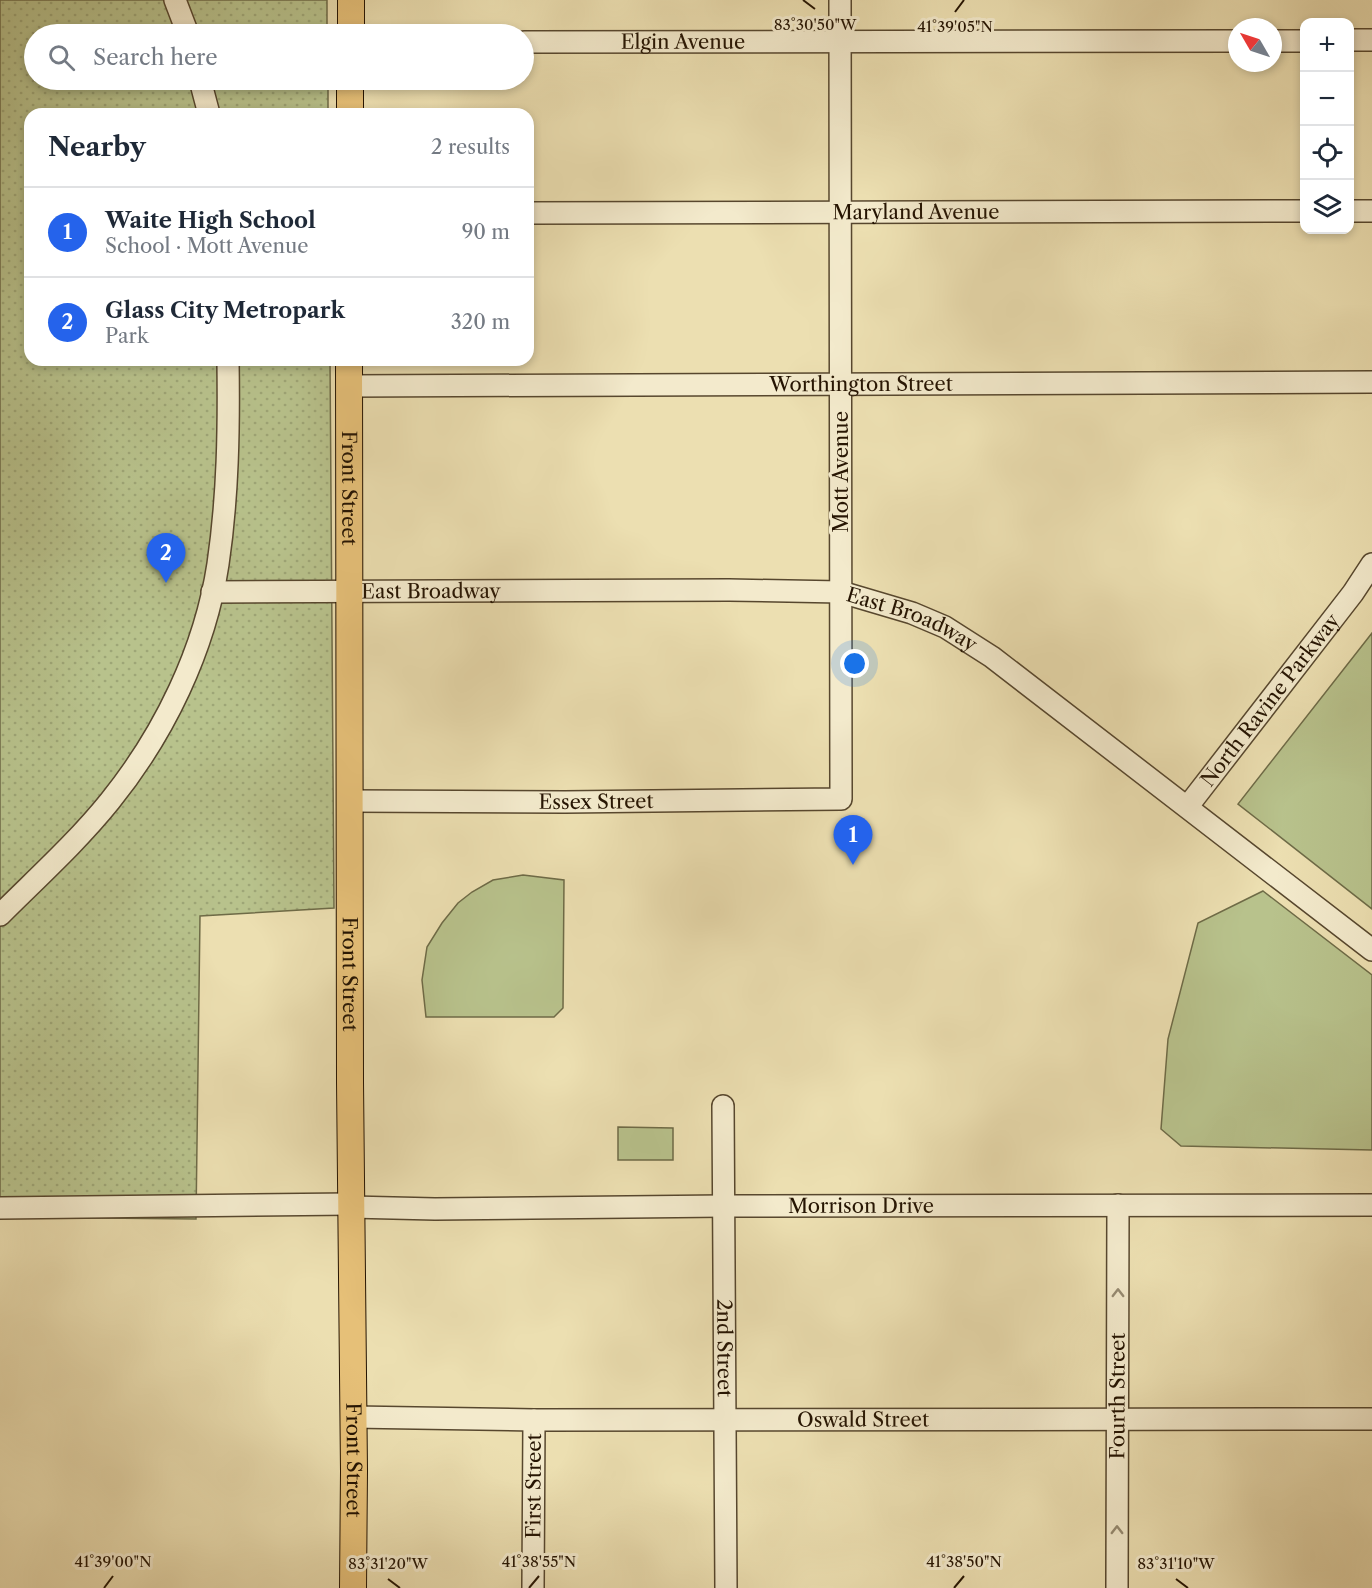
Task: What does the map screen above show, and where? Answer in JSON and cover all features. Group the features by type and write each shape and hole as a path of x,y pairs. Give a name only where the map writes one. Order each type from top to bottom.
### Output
{"main road":[{"path":"351,0 351,24"},
{"path":"350,90 350,108"},
{"name":"Front Street","path":"349,366 353,1588"}],"street":[{"path":"175,0 184,24"},
{"name":"Mott Avenue","path":"840,0 841,799"},
{"path":"1354,40 1372,40"},
{"name":"Elgin Avenue","path":"534,42 1228,41"},
{"path":"1282,41 1300,41"},
{"path":"203,90 208,108"},
{"name":"Maryland Avenue","path":"534,213 1300,211"},
{"path":"1354,211 1372,211"},
{"path":"0,915 110,800 139,760 165,718 186,673 200,637 218,564 229,438 228,366"},
{"name":"Worthington Street","path":"349,386 1372,382"},
{"name":"North Ravine Parkway","path":"1188,806 1353,593 1372,564"},
{"name":"East Broadway","path":"212,592 841,591 912,613 945,627 992,657 1372,950"},
{"name":"Essex Street","path":"350,801 576,802 841,799"},
{"name":"2nd Street","path":"723,1106 726,1588"},
{"name":"Fourth Street","path":"1117,1588 1118,1205"},
{"name":"Morrison Drive","path":"0,1208 351,1206 435,1209 1372,1205"},
{"name":"Oswald Street","path":"353,1418 534,1420 1372,1419"},
{"name":"First Street","path":"533,1588 534,1420"}],"green space":[{"path":"0,0 327,0 327,24 24,24 24,90 328,90 328,108 24,108 24,366 330,366 334,908 200,916 196,1219 0,1217"},
{"path":"1372,633 1372,909 1238,804"},
{"path":"523,875 564,880 563,1008 554,1017 426,1017 422,980 427,947 442,923 458,903 472,892 493,880"},
{"path":"1263,891 1372,975 1372,1150 1181,1146 1161,1129 1168,1039 1198,923"},
{"path":"618,1127 673,1128 673,1160 618,1160"}],"place":[{"name":"Glass City Metropark","path":"166,583"},
{"name":"Waite High School","path":"853,865"}]}
